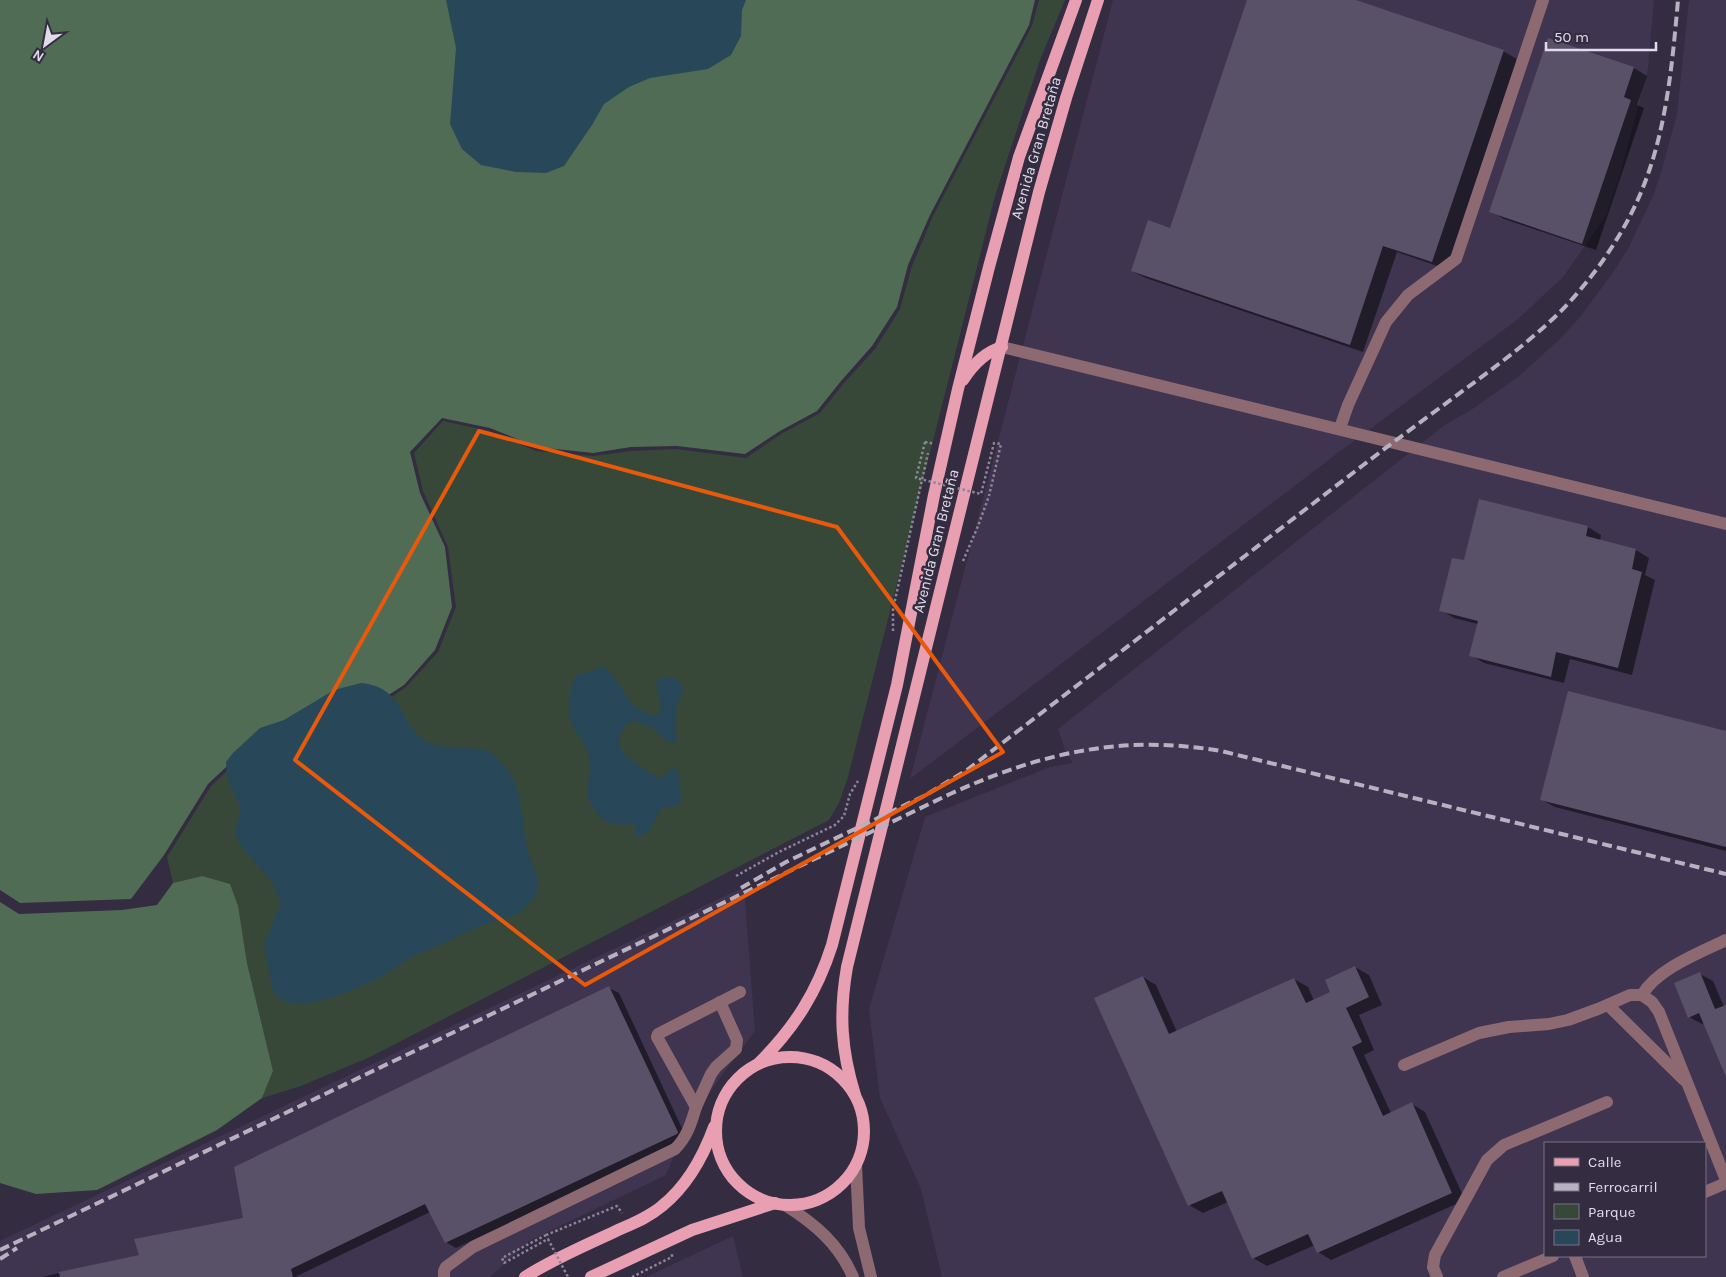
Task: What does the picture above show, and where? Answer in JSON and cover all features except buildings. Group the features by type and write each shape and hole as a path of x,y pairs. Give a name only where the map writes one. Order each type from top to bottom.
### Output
{"main road":[{"name":"Avenida Gran Bretaña","path":"759,1063 796,1021 823,974 835,936 896,686 934,495 958,389 1019,157 1076,0"},
{"name":"Avenida Gran Bretaña","path":"855,1095 843,1044 842,1013 844,984 1049,155 1098,0"},
{"path":"958,389 964,377 980,359 991,350 1002,346"},
{"path":"591,1277 692,1230 780,1204 807,1203 826,1195 844,1182 856,1165 863,1145 862,1114 855,1095 850,1086 835,1072 813,1060 788,1056 769,1059 744,1072 732,1084 719,1107 716,1125 716,1141 720,1156 730,1175 750,1193 780,1204"},
{"path":"525,1277 548,1263 660,1208 678,1191 695,1168 704,1153 716,1125"}],"street":[{"path":"1340,428 1348,405 1386,322 1408,295 1456,259 1543,0"},
{"path":"1002,346 1726,524"},
{"path":"1642,995 1659,975 1726,940"},
{"path":"696,1108 657,1037 658,1034 740,992"},
{"path":"1404,1065 1479,1032 1509,1027 1548,1024 1576,1018 1630,995 1642,995 1652,1002 1659,1012 1726,1182 1706,1192"},
{"path":"444,1277 446,1267 473,1246 675,1149 687,1134 711,1074 737,1045 737,1040 720,1002"},
{"path":"1608,1005 1687,1084"},
{"path":"1437,1277 1433,1267 1435,1255 1482,1168 1492,1154 1504,1145 1607,1102"},
{"path":"856,1165 859,1228 871,1277"},
{"path":"780,1204 816,1226 842,1254 853,1277"},
{"path":"1503,1277 1551,1257"},
{"path":"1575,1257 1583,1277"}],"path":[{"path":"905,640 893,634 892,618 914,510 921,481 924,472 931,443 925,442 916,478 925,480 981,494 994,443 1001,444 989,496 961,564 946,566"},
{"path":"736,876 779,852 835,825 844,816 854,786 868,772 877,767"},
{"path":"568,1277 548,1239 504,1263 502,1258 546,1235 617,1206 630,1224"}],"highlighted area":[{"path":"479,431 837,527 1003,752 585,985 295,760"}],"shaded area":[{"path":"1113,0 1654,0 1648,69 1621,171 1606,216 1563,277 1517,320 1343,449 910,779"},
{"path":"1689,0 1726,0 1726,1277 942,1277 921,1189 880,1098 869,1009 925,817 1050,767 1073,763 1066,753 1058,729 1446,424 1471,410 1518,377 1560,339 1580,317 1614,271 1629,247 1653,196 1677,114"},
{"path":"744,887 755,1031 719,1079 686,1128 666,1175 529,1241 490,1277 0,1277 0,1241"},
{"path":"733,1236 743,1277 646,1277"}],"green space":[{"path":"0,0 1035,0 1029,25 930,215 908,265 897,307 872,346 817,411 780,431 745,454 677,446 631,447 593,453 537,447 490,428 442,418 410,452 420,493 445,547 452,607 435,650 404,685 370,707 255,740 208,784 164,855 131,899 20,903 0,890"},
{"path":"1039,0 1065,0 1040,60 995,196 848,777 839,803 829,820 370,1057 301,1086 262,1098 273,1071 242,935 202,876 173,883 167,857 211,786 257,743 371,711 406,687 438,652 456,607 448,547 423,491 414,453 443,421 489,431 536,451 593,456 632,451 676,449 746,458 781,434 820,413 875,349 900,309 912,266 933,216 1032,26"},
{"path":"202,876 230,884 238,906 247,963 273,1071 262,1098 217,1130 97,1190 36,1194 0,1183 0,902 19,914 122,910 157,905 173,883"}],"water":[{"path":"446,0 746,0 742,10 741,36 731,55 708,69 650,78 629,87 604,104 564,166 546,173 516,172 481,165 462,149 450,124 456,48"},
{"path":"602,666 612,675 635,706 654,716 661,709 656,682 660,678 675,678 683,689 675,712 677,721 675,726 676,742 668,742 652,728 633,721 622,730 620,735 619,742 621,748 632,760 646,770 658,777 663,777 670,769 675,768 678,771 682,801 675,806 662,808 649,831 640,836 634,836 635,824 617,825 608,823 592,805 588,798 590,763 588,753 570,718 569,699 576,675"},
{"path":"361,683 376,686 387,693 395,701 414,730 423,739 441,747 475,748 488,751 507,769 519,794 527,848 538,882 537,893 519,913 478,927 409,958 391,971 366,984 330,998 312,1002 296,1003 282,1000 273,991 264,945 280,901 272,882 245,851 235,835 240,807 227,777 226,762 260,728 284,720 334,690"}],"railway":[{"path":"741,888 786,862 926,795 967,770 1375,456 1503,361 1558,314 1585,284 1610,251 1638,200 1657,145 1663,117 1672,59 1678,0"},
{"path":"0,1250 950,794 984,780 1049,758 1115,746 1184,746 1221,751 1726,874"},
{"path":"0,1259 17,1248"}]}
